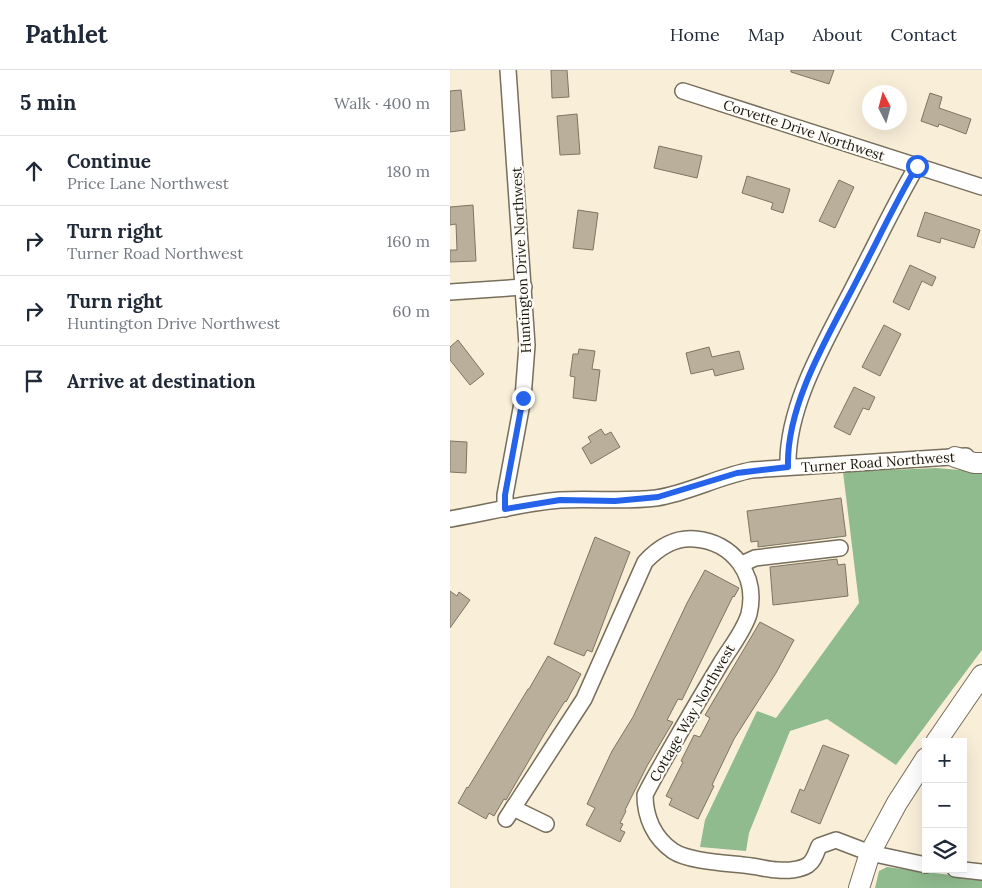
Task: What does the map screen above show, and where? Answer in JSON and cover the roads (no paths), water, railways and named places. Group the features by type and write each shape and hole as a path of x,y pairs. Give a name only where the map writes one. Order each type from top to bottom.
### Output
{"main road":[{"path":"955,457 974,463 982,463"},
{"path":"939,738 982,675"},
{"path":"859,888 870,853 897,803 922,764"}],"street":[{"name":"Huntington Drive Northwest","path":"505,509 505,495 523,398 527,345 508,70"},
{"name":"Corvette Drive Northwest","path":"683,91 982,187"},
{"path":"788,467 790,440 796,408 815,364 917,166"},
{"path":"450,292 524,287"},
{"name":"Turner Road Northwest","path":"450,519 560,500 615,501 658,497 737,473 788,467 982,455"},
{"path":"546,824 510,814 584,699 640,572 645,562 655,552 671,542 687,538 704,540 717,543 742,564 755,558 840,548"},
{"name":"Cottage Way Northwest","path":"742,564 750,588 750,602 745,623 650,784 645,795 645,808 649,822 659,838 673,852 689,858 778,870 799,869 808,865 815,858 819,846 836,840 870,853"},
{"path":"870,853 922,864"},
{"path":"967,870 982,872"}]}
